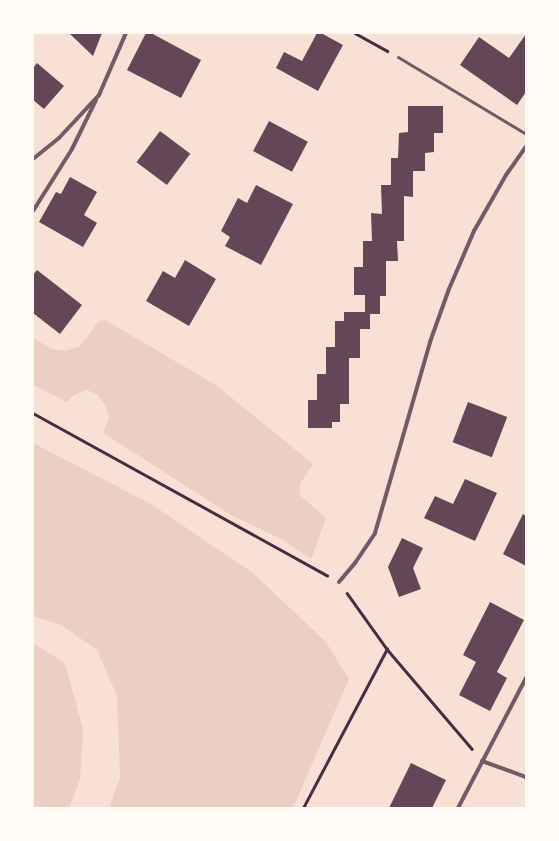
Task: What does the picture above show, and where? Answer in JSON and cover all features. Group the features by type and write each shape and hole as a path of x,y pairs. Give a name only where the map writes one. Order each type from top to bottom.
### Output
{"street":[{"path":"33,211 72,149 99,95 126,33"},
{"path":"33,159 59,138 99,95"},
{"path":"339,582 355,563 375,533 430,342 449,289 474,231 506,174 526,146"},
{"path":"458,808 526,678"},
{"path":"482,761 526,778"}],"lane":[{"path":"398,57 526,134"}],"path":[{"path":"355,33 398,57"},
{"path":"33,413 339,582 387,649 482,761"},
{"path":"303,808 387,649"}],"shaded area":[{"path":"105,320 216,385 313,464 300,484 300,495 326,518 311,559 283,540 231,515 103,433 109,418 105,405 97,394 86,390 74,395 67,402 33,385 33,337 51,349 66,351 80,346 99,321"},
{"path":"33,443 151,504 253,573 326,642 349,679 293,808 109,808 120,778 117,696 97,650 61,625 33,616"},
{"path":"33,643 65,663 83,729 80,780 69,808 33,808"}],"building":[{"path":"69,33 102,33 93,56"},
{"path":"146,33 151,33 201,60 181,98 127,70"},
{"path":"317,33 321,33 343,45 318,91 276,68 284,52 302,61"},
{"path":"526,34 526,92 517,105 460,65 479,37 509,58"},
{"path":"37,63 64,86 44,109 33,100 33,68"},
{"path":"408,106 443,106 443,133 434,133 434,152 425,153 425,171 413,171 413,197 404,196 404,241 397,241 398,261 386,261 386,296 380,296 380,314 370,314 370,329 360,329 360,358 349,358 349,404 340,404 340,422 332,422 332,428 308,428 308,400 317,400 317,374 326,374 326,347 335,347 335,321 344,321 344,312 365,312 365,295 354,295 354,267 363,267 363,241 372,241 371,213 382,214 381,185 391,185 391,158 398,158 399,133 408,132"},
{"path":"269,121 308,142 292,172 253,151"},
{"path":"160,131 190,154 167,185 137,162"},
{"path":"70,177 97,192 84,215 97,223 83,247 39,222 56,192 61,194"},
{"path":"256,185 293,204 261,265 225,246 230,237 221,231 238,198 247,203"},
{"path":"185,260 216,279 189,326 146,301 163,271 175,278"},
{"path":"37,270 82,305 60,334 33,313 33,275"},
{"path":"468,402 507,417 492,457 453,442"},
{"path":"465,479 497,493 475,541 424,518 435,496 453,504"},
{"path":"523,514 526,516 526,566 503,554"},
{"path":"402,538 423,548 413,568 421,589 399,597 388,567"},
{"path":"490,602 524,620 497,672 507,678 490,711 459,695 476,662 463,655"},
{"path":"411,763 446,780 432,808 389,808"}]}
